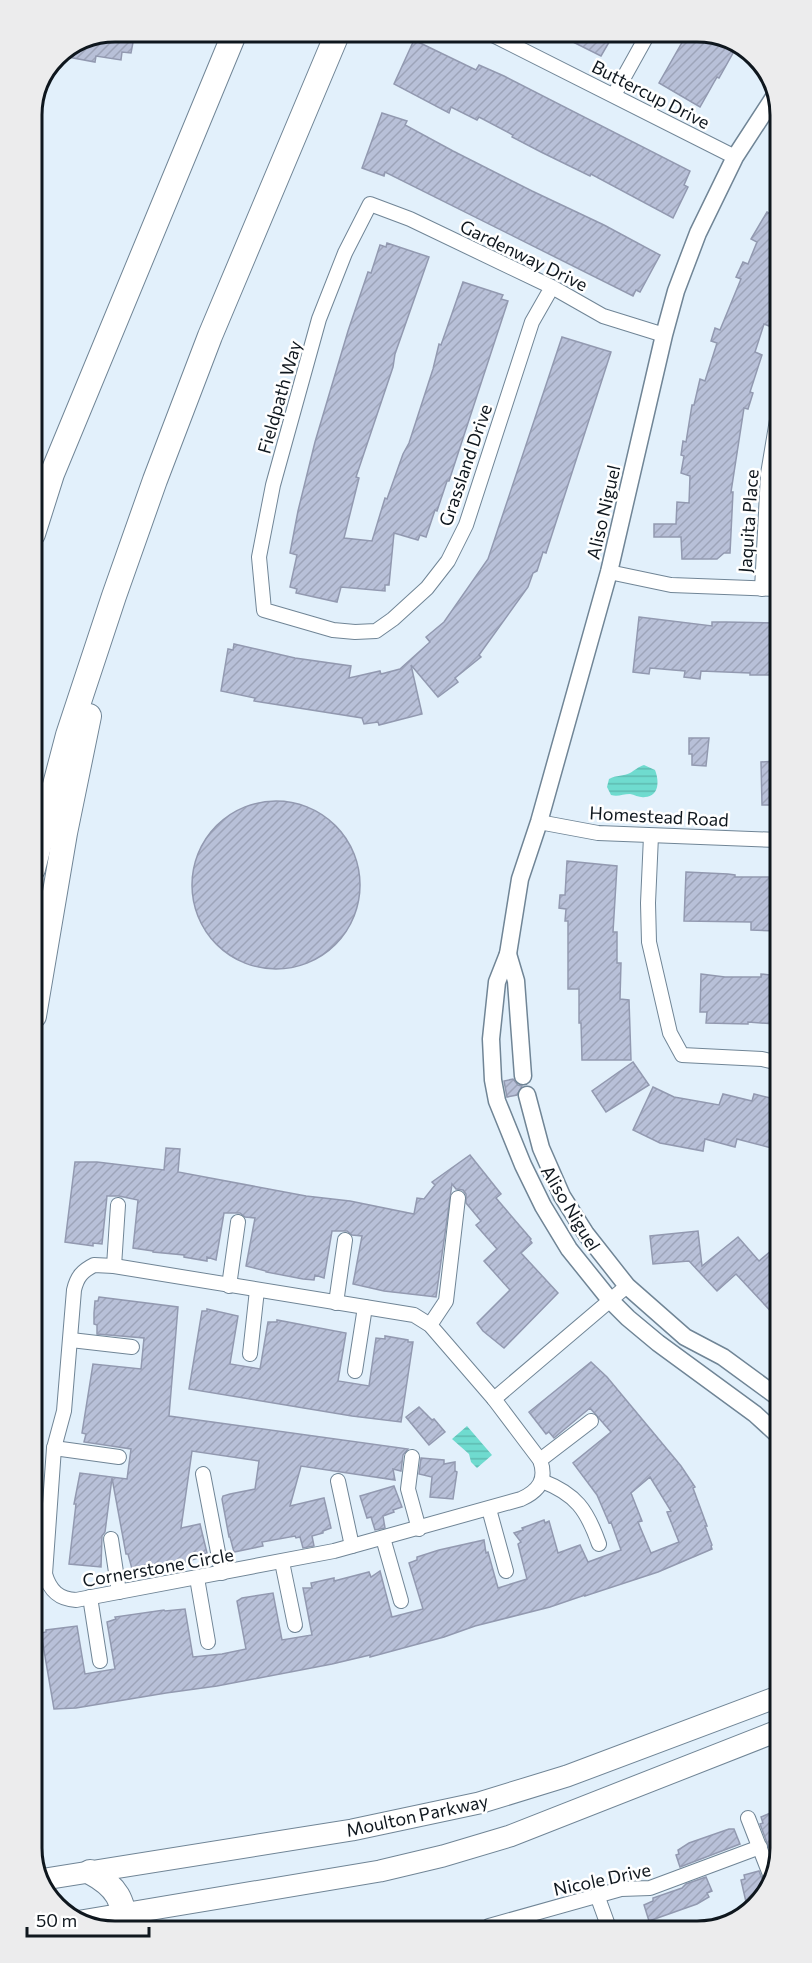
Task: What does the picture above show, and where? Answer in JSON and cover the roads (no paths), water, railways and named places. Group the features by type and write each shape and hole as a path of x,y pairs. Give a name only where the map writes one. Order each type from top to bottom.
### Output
{"highway":[{"path":"42,506 52,474 231,42"},
{"path":"42,836 69,735 114,596 210,336 334,42"},
{"path":"42,969 65,833 114,596"},
{"path":"90,1872 113,1887 121,1901 126,1921"}],"main road":[{"name":"Moulton Parkway","path":"49,1878 352,1830 479,1803 567,1776 770,1700"},
{"path":"131,1921 380,1871 443,1856 510,1836 770,1734"}],"street":[{"name":"Buttercup Drive","path":"507,42 735,156"},
{"path":"614,95 643,42"},
{"name":"Aliso Niguel","path":"769,105 735,156 698,232 676,291 609,572 539,822 520,879 508,954 496,982 491,1039 493,1080 497,1101 543,1206 569,1249 610,1300 628,1318 770,1428"},
{"name":"Gardenway Drive","path":"370,204 410,219 552,287 603,316 664,335"},
{"name":"Fieldpath Way","path":"370,204 345,253 320,319 273,484 259,557 264,610 333,630 376,631"},
{"name":"Grassland Drive","path":"376,631 427,588 448,561 465,525 532,322 552,287"},
{"name":"Jaquita Place","path":"762,589 770,462"},
{"path":"609,572 671,585 770,589"},
{"name":"Homestead Road","path":"539,822 598,833 770,840"},
{"path":"651,836 648,903 650,942 670,1033 682,1055 770,1061"},
{"name":"Aliso Niguel","path":"508,954 516,981 523,1076"},
{"name":"Aliso Niguel","path":"527,1095 541,1148 562,1196 586,1234 627,1286 685,1337 723,1357 770,1391"},
{"path":"543,1206 562,1196"},
{"path":"430,1324 446,1301 458,1198"},
{"path":"114,1266 118,1205"},
{"path":"229,1286 238,1222"},
{"path":"336,1303 345,1240"},
{"name":"Cornerstone Circle","path":"540,1460 494,1398 430,1324 414,1315 114,1266 94,1265 84,1270 77,1279 74,1290 64,1411 54,1448 45,1574 48,1585 66,1600 90,1598 197,1578 282,1562 419,1529 531,1495 542,1481"},
{"path":"494,1398 627,1286"},
{"path":"250,1354 257,1290"},
{"path":"355,1371 364,1307"},
{"path":"71,1340 132,1347"},
{"path":"591,1421 540,1460 543,1469 542,1481 560,1488 579,1503 593,1526 599,1544"},
{"path":"54,1448 119,1457"},
{"path":"412,1457 408,1489 419,1529"},
{"path":"203,1474 222,1573"},
{"path":"338,1481 352,1546"},
{"path":"489,1509 507,1571"},
{"path":"383,1538 401,1601"},
{"path":"111,1539 119,1592"},
{"path":"282,1562 295,1625"},
{"path":"197,1578 208,1642"},
{"path":"90,1598 100,1661"},
{"path":"748,1818 767,1867"},
{"name":"Nicole Drive","path":"506,1921 621,1889 650,1888 759,1847"},
{"path":"597,1895 606,1921"}]}
